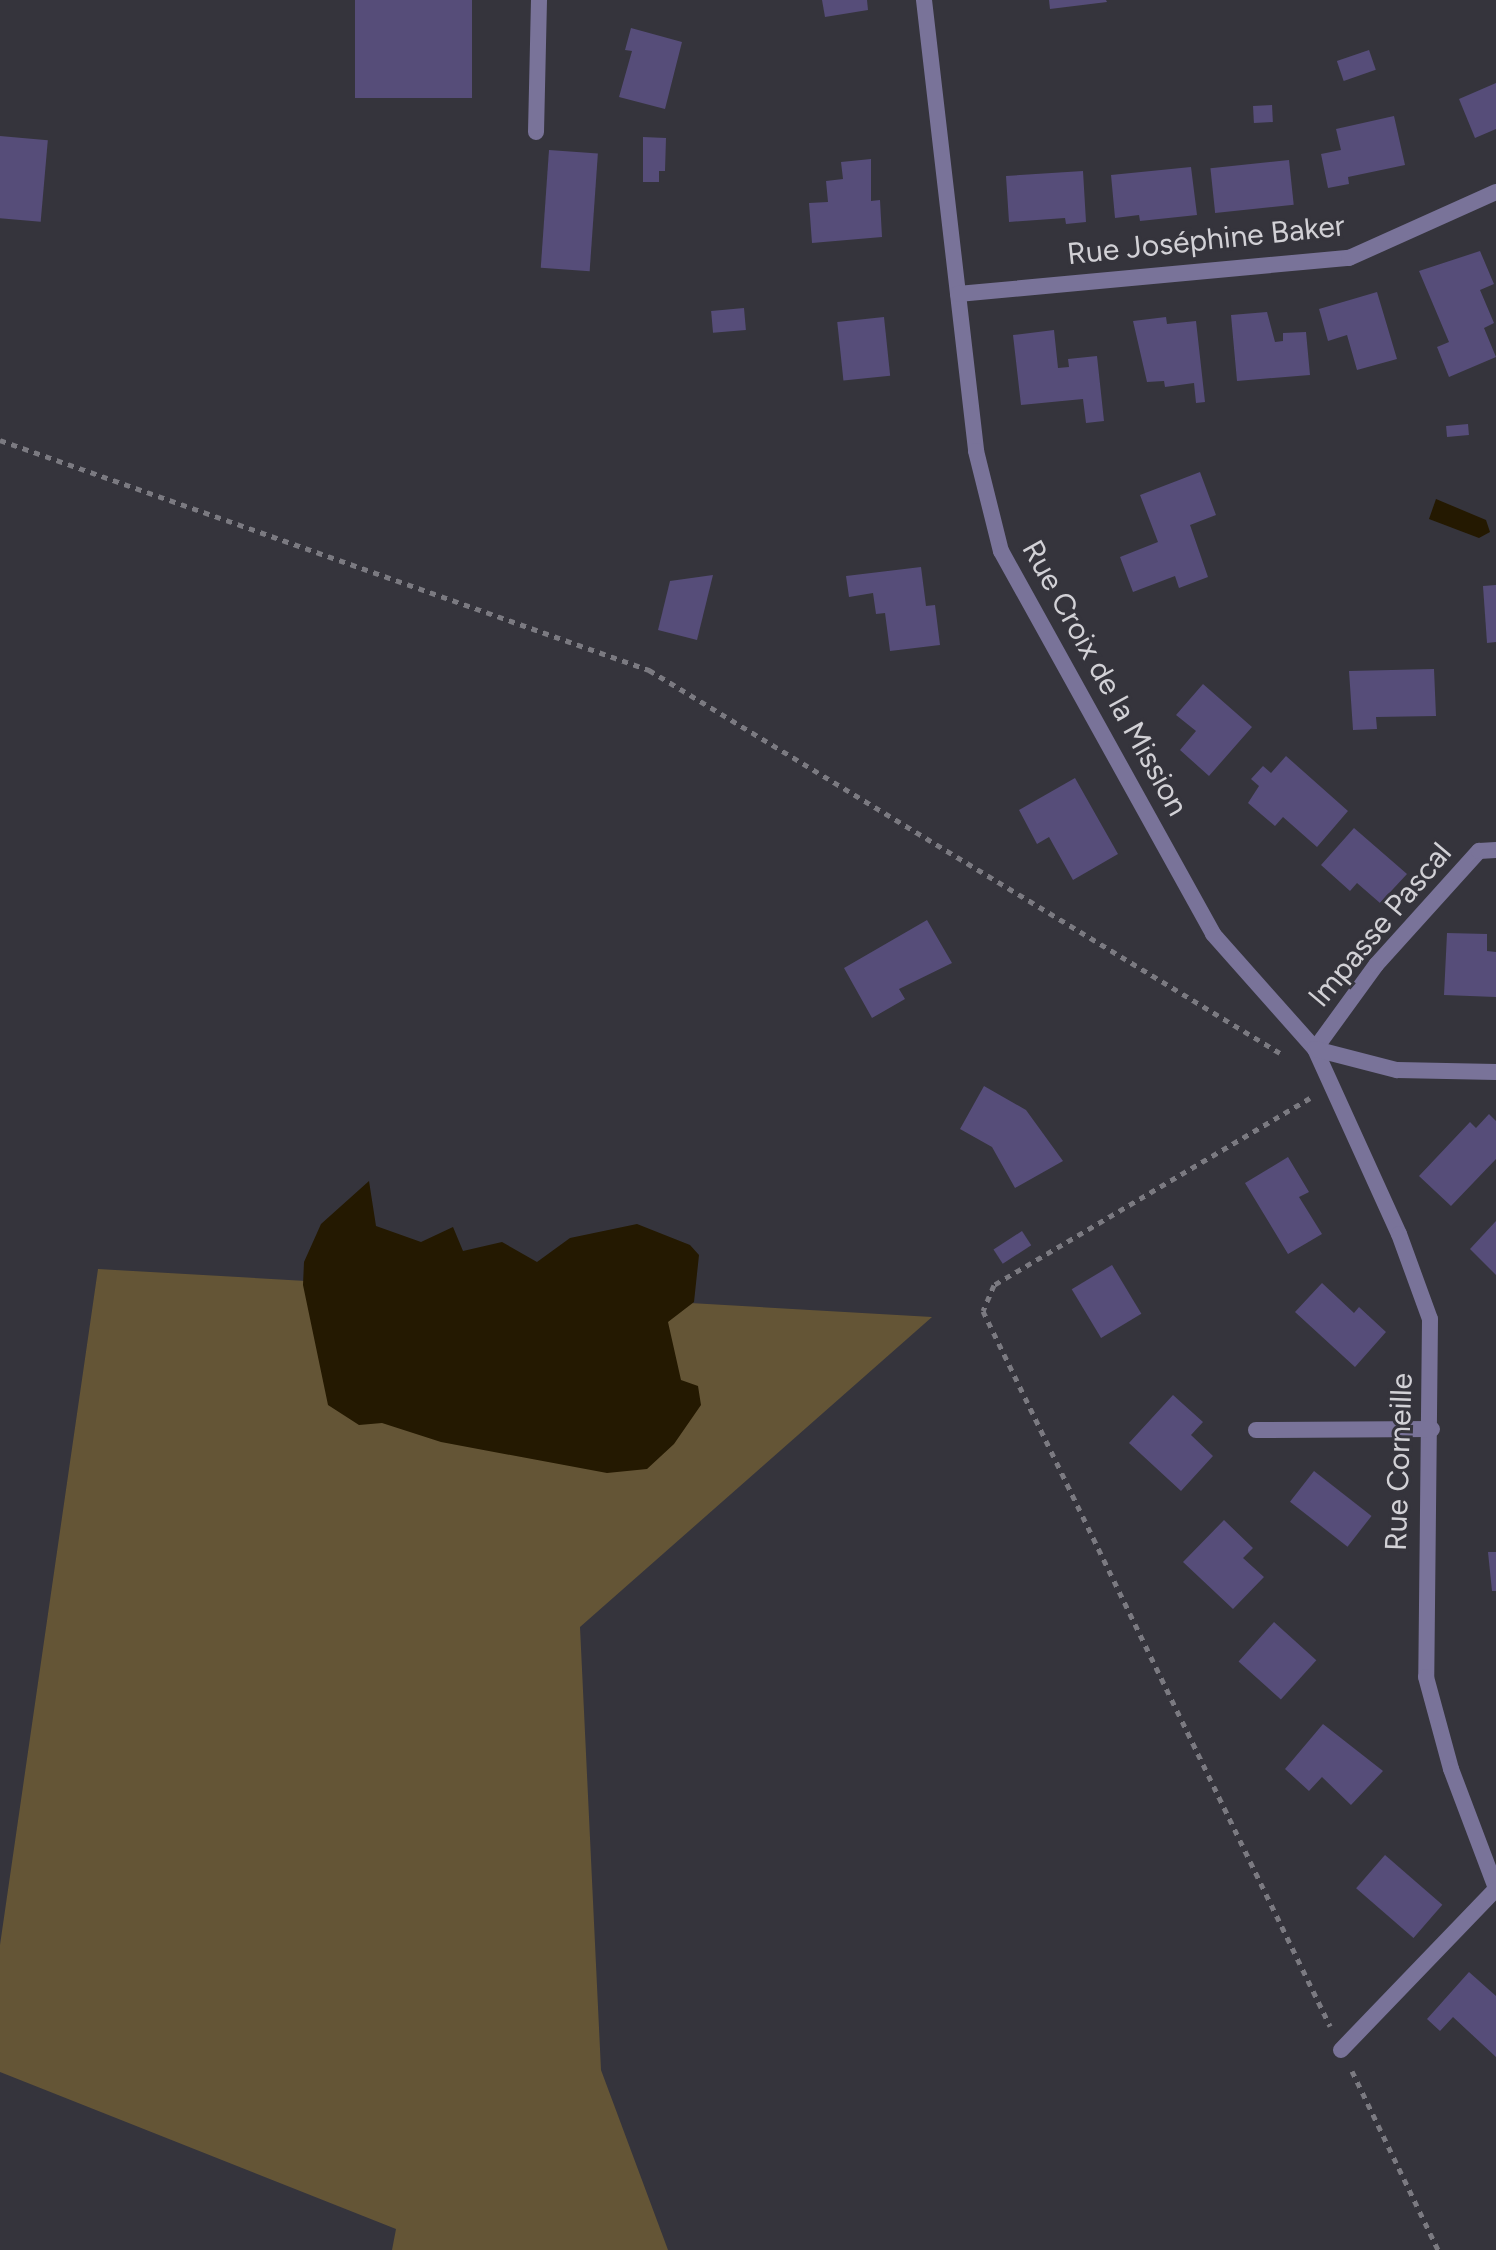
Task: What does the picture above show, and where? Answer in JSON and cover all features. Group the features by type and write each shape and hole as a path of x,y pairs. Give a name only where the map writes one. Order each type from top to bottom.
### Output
{"street":[{"path":"536,132 539,0"},
{"name":"Rue Croix de la Mission","path":"924,0 976,451 1001,551 1213,934 1315,1049"},
{"name":"Rue Joséphine Baker","path":"958,294 1349,258 1496,192"},
{"name":"Impasse Pascal","path":"1315,1049 1376,965 1458,874 1479,851 1496,850"},
{"path":"1315,1049 1397,1070 1496,1072"},
{"name":"Rue Corneille","path":"1315,1049 1399,1234 1430,1319 1432,1429 1424,1549 1426,1677 1451,1769 1496,1889"},
{"path":"1256,1430 1432,1429"},
{"path":"1341,2050 1496,1889"}],"path":[{"path":"0,440 649,670 1291,1060"},
{"path":"1332,1085 994,1285 983,1311 1438,2250"}],"shaded area":[{"path":"1436,499 1486,520 1490,532 1479,538 1429,519"},
{"path":"369,1181 376,1226 421,1242 453,1227 463,1251 502,1242 537,1262 570,1238 637,1224 690,1245 699,1255 694,1302 668,1322 681,1380 698,1386 701,1405 674,1444 647,1469 607,1473 441,1442 382,1423 359,1425 328,1405 303,1285 304,1262 321,1224"},
{"path":"98,1269 932,1317 580,1627 601,2070 668,2250 392,2250 396,2229 0,2072 0,1945"}],"building":[{"path":"355,0 472,0 472,98 355,98"},
{"path":"822,0 867,0 868,10 825,17"},
{"path":"1049,0 1106,0 1107,2 1050,9"},
{"path":"631,28 682,42 665,109 619,97 632,51 625,50"},
{"path":"1369,50 1376,70 1344,81 1337,61"},
{"path":"1496,83 1496,129 1475,138 1459,99"},
{"path":"1272,105 1273,122 1254,123 1253,106"},
{"path":"1394,116 1405,165 1348,177 1349,184 1328,188 1321,154 1341,150 1336,129"},
{"path":"0,136 48,140 41,222 0,218"},
{"path":"643,137 666,138 665,171 659,171 659,182 643,182"},
{"path":"549,150 598,153 590,271 541,268"},
{"path":"871,159 871,201 880,200 882,237 812,243 809,203 828,202 826,181 843,179 841,162"},
{"path":"1289,160 1294,205 1215,213 1210,168"},
{"path":"1191,167 1197,215 1140,221 1139,215 1115,218 1111,175"},
{"path":"1083,171 1086,222 1066,224 1065,218 1009,222 1006,176"},
{"path":"1480,251 1494,284 1480,290 1494,323 1484,328 1496,357 1449,377 1437,347 1449,342 1419,271"},
{"path":"1377,292 1397,359 1357,370 1347,335 1328,341 1319,309"},
{"path":"744,308 746,330 713,333 711,311"},
{"path":"1267,312 1275,342 1283,341 1283,333 1306,332 1310,375 1237,381 1231,315"},
{"path":"884,317 890,376 843,381 837,322"},
{"path":"1166,317 1167,324 1196,321 1205,402 1196,403 1194,383 1165,387 1164,381 1147,382 1133,321"},
{"path":"1054,330 1058,368 1069,367 1068,359 1097,356 1104,421 1086,423 1083,399 1021,405 1013,335"},
{"path":"1468,424 1469,435 1447,437 1446,426"},
{"path":"1200,472 1216,515 1190,525 1208,577 1179,588 1175,576 1133,592 1120,557 1158,542 1140,495"},
{"path":"921,567 926,606 935,605 940,645 890,651 885,613 876,614 873,593 849,597 846,576"},
{"path":"713,575 697,640 658,630 670,581"},
{"path":"1496,585 1496,642 1487,643 1483,586"},
{"path":"1434,669 1436,716 1376,717 1377,729 1353,730 1349,671"},
{"path":"1203,684 1252,727 1209,776 1180,750 1196,731 1176,715"},
{"path":"1286,756 1348,811 1317,847 1283,817 1275,826 1248,803 1259,786 1251,779 1263,766 1271,773"},
{"path":"1075,778 1118,854 1073,880 1049,837 1037,844 1019,810"},
{"path":"1354,828 1407,874 1380,903 1357,883 1350,891 1321,865"},
{"path":"927,920 952,963 899,989 905,999 872,1018 844,968"},
{"path":"1447,933 1487,934 1487,951 1496,952 1496,997 1444,995"},
{"path":"984,1086 1026,1110 1063,1161 1015,1188 992,1147 960,1129"},
{"path":"1489,1114 1496,1121 1496,1159 1451,1206 1419,1176 1470,1122 1476,1128"},
{"path":"1288,1157 1309,1192 1299,1197 1322,1234 1288,1254 1245,1183"},
{"path":"1496,1221 1496,1275 1470,1249"},
{"path":"1022,1231 1031,1245 1003,1264 993,1250"},
{"path":"1112,1265 1141,1314 1101,1338 1072,1289"},
{"path":"1322,1283 1354,1313 1359,1307 1386,1332 1355,1367 1295,1312"},
{"path":"1173,1395 1203,1422 1191,1435 1213,1456 1181,1491 1129,1443"},
{"path":"1314,1471 1372,1516 1348,1547 1290,1502"},
{"path":"1224,1520 1253,1548 1243,1558 1264,1577 1233,1609 1183,1562"},
{"path":"1488,1552 1496,1552 1496,1591 1492,1591"},
{"path":"1274,1622 1316,1660 1281,1700 1239,1661"},
{"path":"1323,1724 1383,1771 1351,1805 1322,1777 1309,1791 1285,1769"},
{"path":"1385,1855 1442,1905 1413,1938 1356,1888"},
{"path":"1469,1972 1496,1996 1496,2057 1453,2017 1440,2031 1427,2019"}]}
